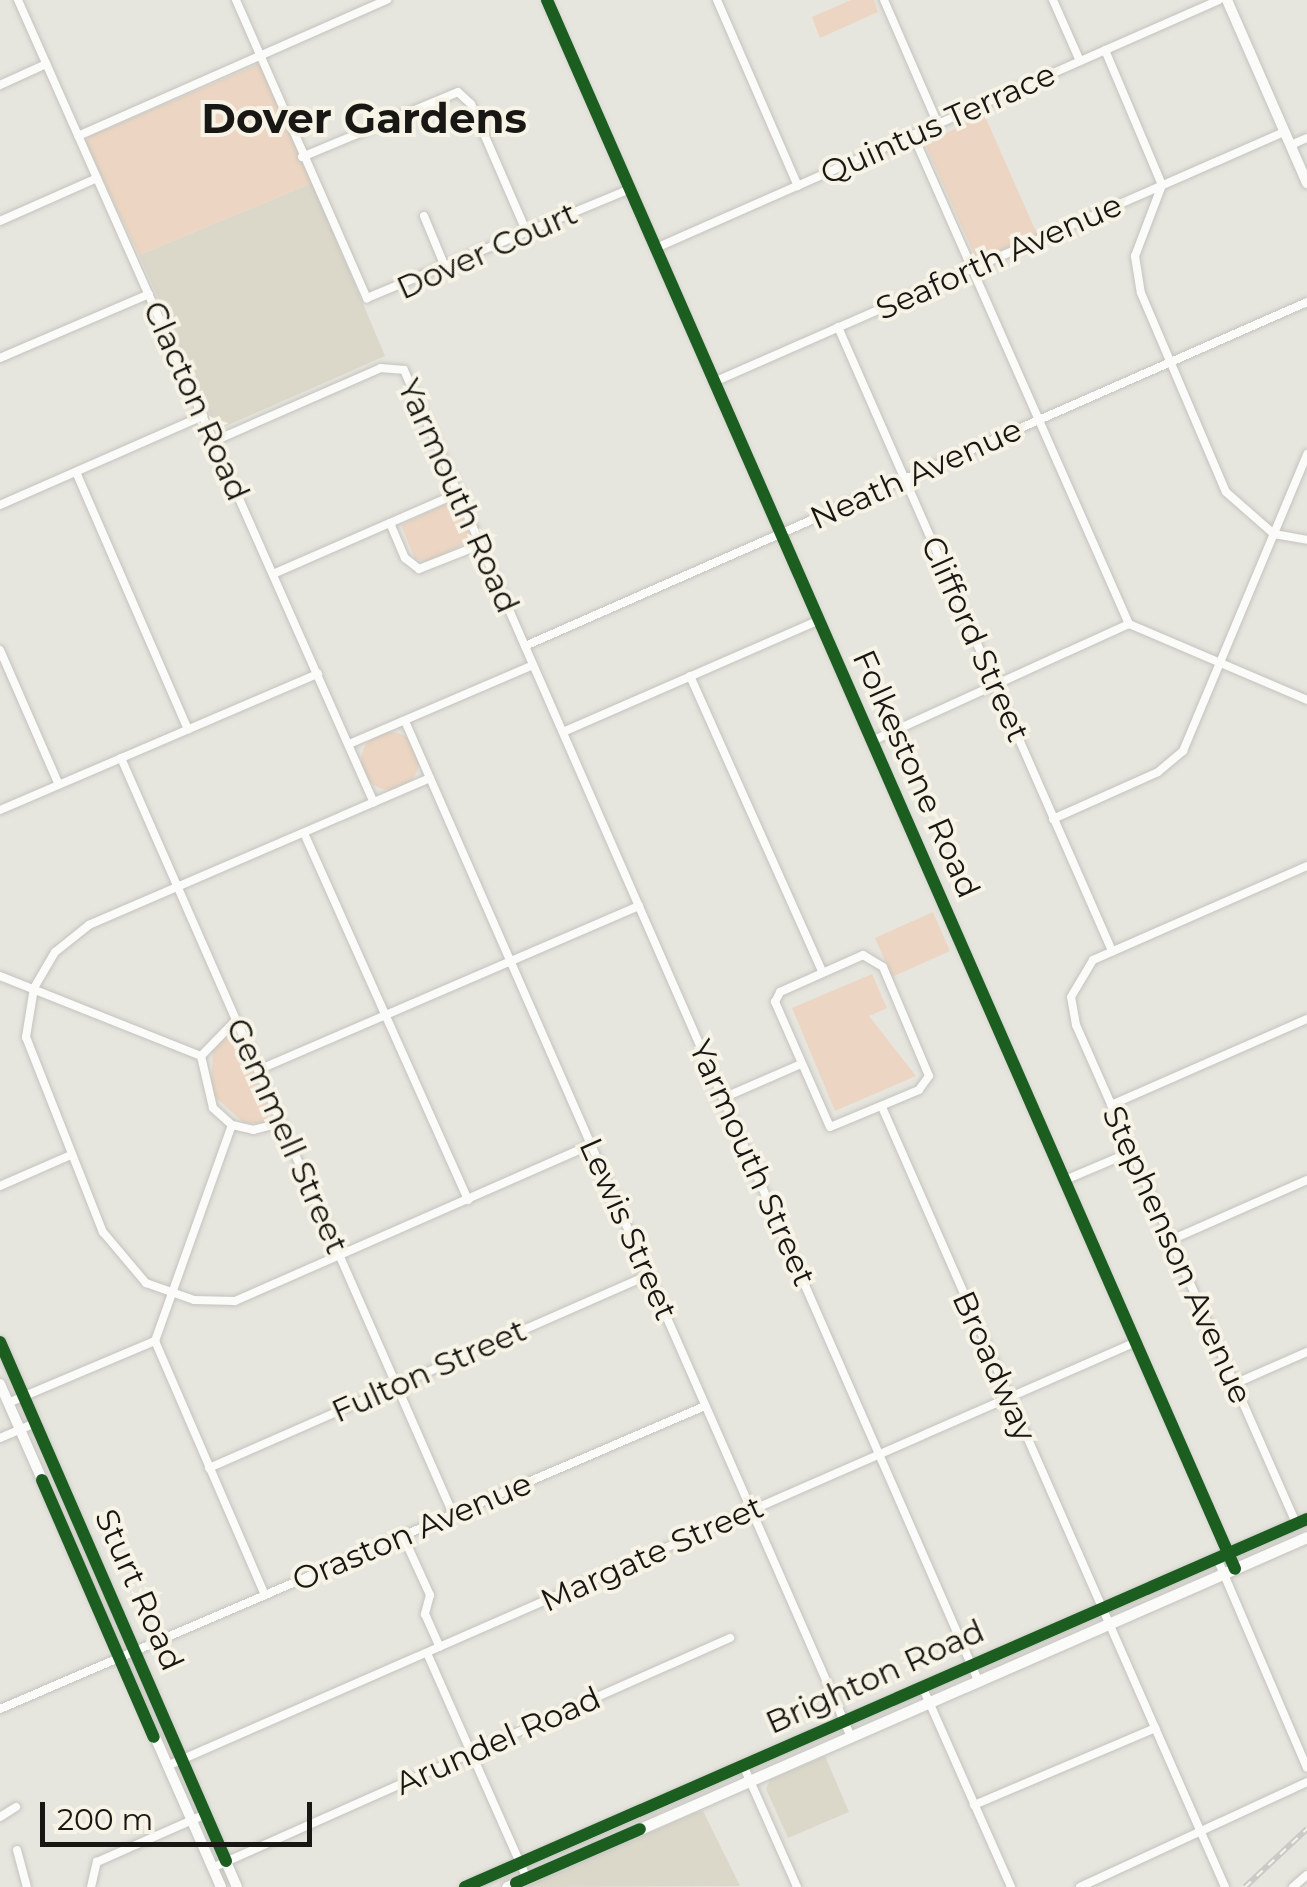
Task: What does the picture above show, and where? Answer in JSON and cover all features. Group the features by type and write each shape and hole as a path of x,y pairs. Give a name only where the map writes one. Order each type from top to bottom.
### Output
{"main road":[{"path":"1223,0 1307,183"},
{"name":"Sturt Road","path":"0,1342 237,1887"},
{"name":"Sturt Road","path":"0,1384 221,1887"},
{"name":"Brighton Road","path":"465,1887 1302,1521"},
{"name":"Brighton Road","path":"504,1887 1307,1537"}],"street":[{"name":"Clacton Road","path":"18,0 374,803"},
{"name":"Dover Court","path":"236,0 364,296 375,300 630,189"},
{"path":"78,136 386,0"},
{"name":"Folkestone Road","path":"547,0 1136,1342 1307,1768"},
{"path":"716,0 798,186"},
{"path":"884,0 938,124"},
{"path":"1054,0 1080,61"},
{"name":"Quintus Terrace","path":"656,248 1223,0"},
{"path":"1105,50 1162,185 1134,263 1170,362 1226,492 1274,534 1307,540"},
{"path":"0,85 46,64"},
{"path":"302,156 458,92 471,104 527,233"},
{"name":"Seaforth Avenue","path":"714,382 1284,132"},
{"path":"913,135 1129,624 1307,700"},
{"path":"1290,146 1307,138"},
{"path":"0,220 97,178"},
{"path":"424,216 446,269"},
{"path":"0,358 149,294"},
{"name":"Neath Avenue","path":"525,646 1307,302"},
{"name":"Clifford Street","path":"838,328 1112,952"},
{"name":"Yarmouth Road","path":"214,441 396,365 525,646"},
{"path":"0,504 203,416"},
{"path":"1053,819 1176,758 1220,666 1307,454"},
{"path":"76,472 188,730"},
{"path":"273,574 458,493"},
{"path":"390,522 405,558 419,569 480,545"},
{"path":"563,732 819,620"},
{"path":"872,741 1129,624"},
{"name":"Yarmouth Street","path":"525,646 978,1680"},
{"path":"0,650 60,785"},
{"path":"349,744 533,665"},
{"path":"0,810 318,674"},
{"path":"690,676 823,973"},
{"name":"Lewis Street","path":"405,720 850,1737"},
{"name":"Gemmell Street","path":"121,758 454,1514"},
{"path":"430,778 76,932 34,988 25,1018 30,1059 71,1155 113,1246 146,1282 171,1295 235,1301 591,1146"},
{"path":"304,833 468,1200"},
{"path":"1112,952 1307,866"},
{"path":"258,1070 639,906"},
{"name":"Stephenson Avenue","path":"1112,952 1093,960 1075,983 1073,1017 1234,1384 1302,1521"},
{"path":"873,956 928,1068 926,1082 882,1108 830,1127 799,1065 774,1002 780,992 873,956"},
{"path":"0,976 201,1056"},
{"path":"1110,1105 1307,1019"},
{"path":"201,1056 236,1020"},
{"path":"201,1056 214,1108 232,1125 253,1130 281,1122"},
{"path":"723,1098 799,1065"},
{"name":"Broadway","path":"882,1108 1224,1887"},
{"path":"232,1125 154,1341 265,1595"},
{"path":"1064,1180 1131,1152"},
{"path":"0,1186 71,1155"},
{"path":"1171,1240 1307,1180"},
{"name":"Fulton Street","path":"209,1468 648,1275"},
{"path":"8,1403 154,1341"},
{"name":"Margate Street","path":"167,1766 1136,1342"},
{"path":"1234,1384 1307,1352"},
{"name":"Oraston Avenue","path":"0,1708 705,1406"},
{"path":"0,1438 36,1423"},
{"path":"403,1536 430,1595 426,1614 440,1647"},
{"name":"Arundel Road","path":"212,1868 730,1638"},
{"path":"427,1653 527,1878"},
{"path":"922,1686 1010,1887"},
{"path":"974,1805 1155,1728"},
{"path":"743,1765 797,1887"},
{"path":"1080,1887 1307,1782"},
{"path":"0,1817 16,1807"},
{"path":"77,1887 90,1884 97,1862 206,1814"},
{"path":"17,1850 28,1887"},
{"path":"496,1874 504,1887"},
{"path":"1293,1887 1307,1874"}],"shaded area":[{"path":"851,0 874,0 878,12 820,38 812,17"},
{"path":"261,63 312,183 139,255 86,143 90,136"},
{"path":"984,114 1037,234 982,259 975,256 925,144"},
{"path":"312,183 385,356 217,430 139,255"},
{"path":"450,502 459,507 471,540 429,562 415,559 401,525"},
{"path":"390,732 411,740 419,761 411,782 390,790 369,782 361,761 369,740"},
{"path":"933,912 950,951 892,977 875,938"},
{"path":"872,974 887,1008 869,1016 916,1076 835,1111 792,1008"},
{"path":"232,1032 270,1113 264,1123 244,1123 211,1093 213,1050"},
{"path":"825,1756 849,1812 788,1838 766,1789 770,1780"},
{"path":"703,1811 740,1886 525,1887 695,1813"}],"railway":[{"path":"1245,1887 1307,1829"}],"cycle path":[{"path":"547,0 1235,1569"},
{"path":"0,1342 226,1861"},
{"path":"42,1480 154,1737"},
{"path":"465,1887 1307,1519"},
{"path":"516,1883 640,1829"}],"district":[{"name":"Dover Gardens","path":"364,118"}]}
